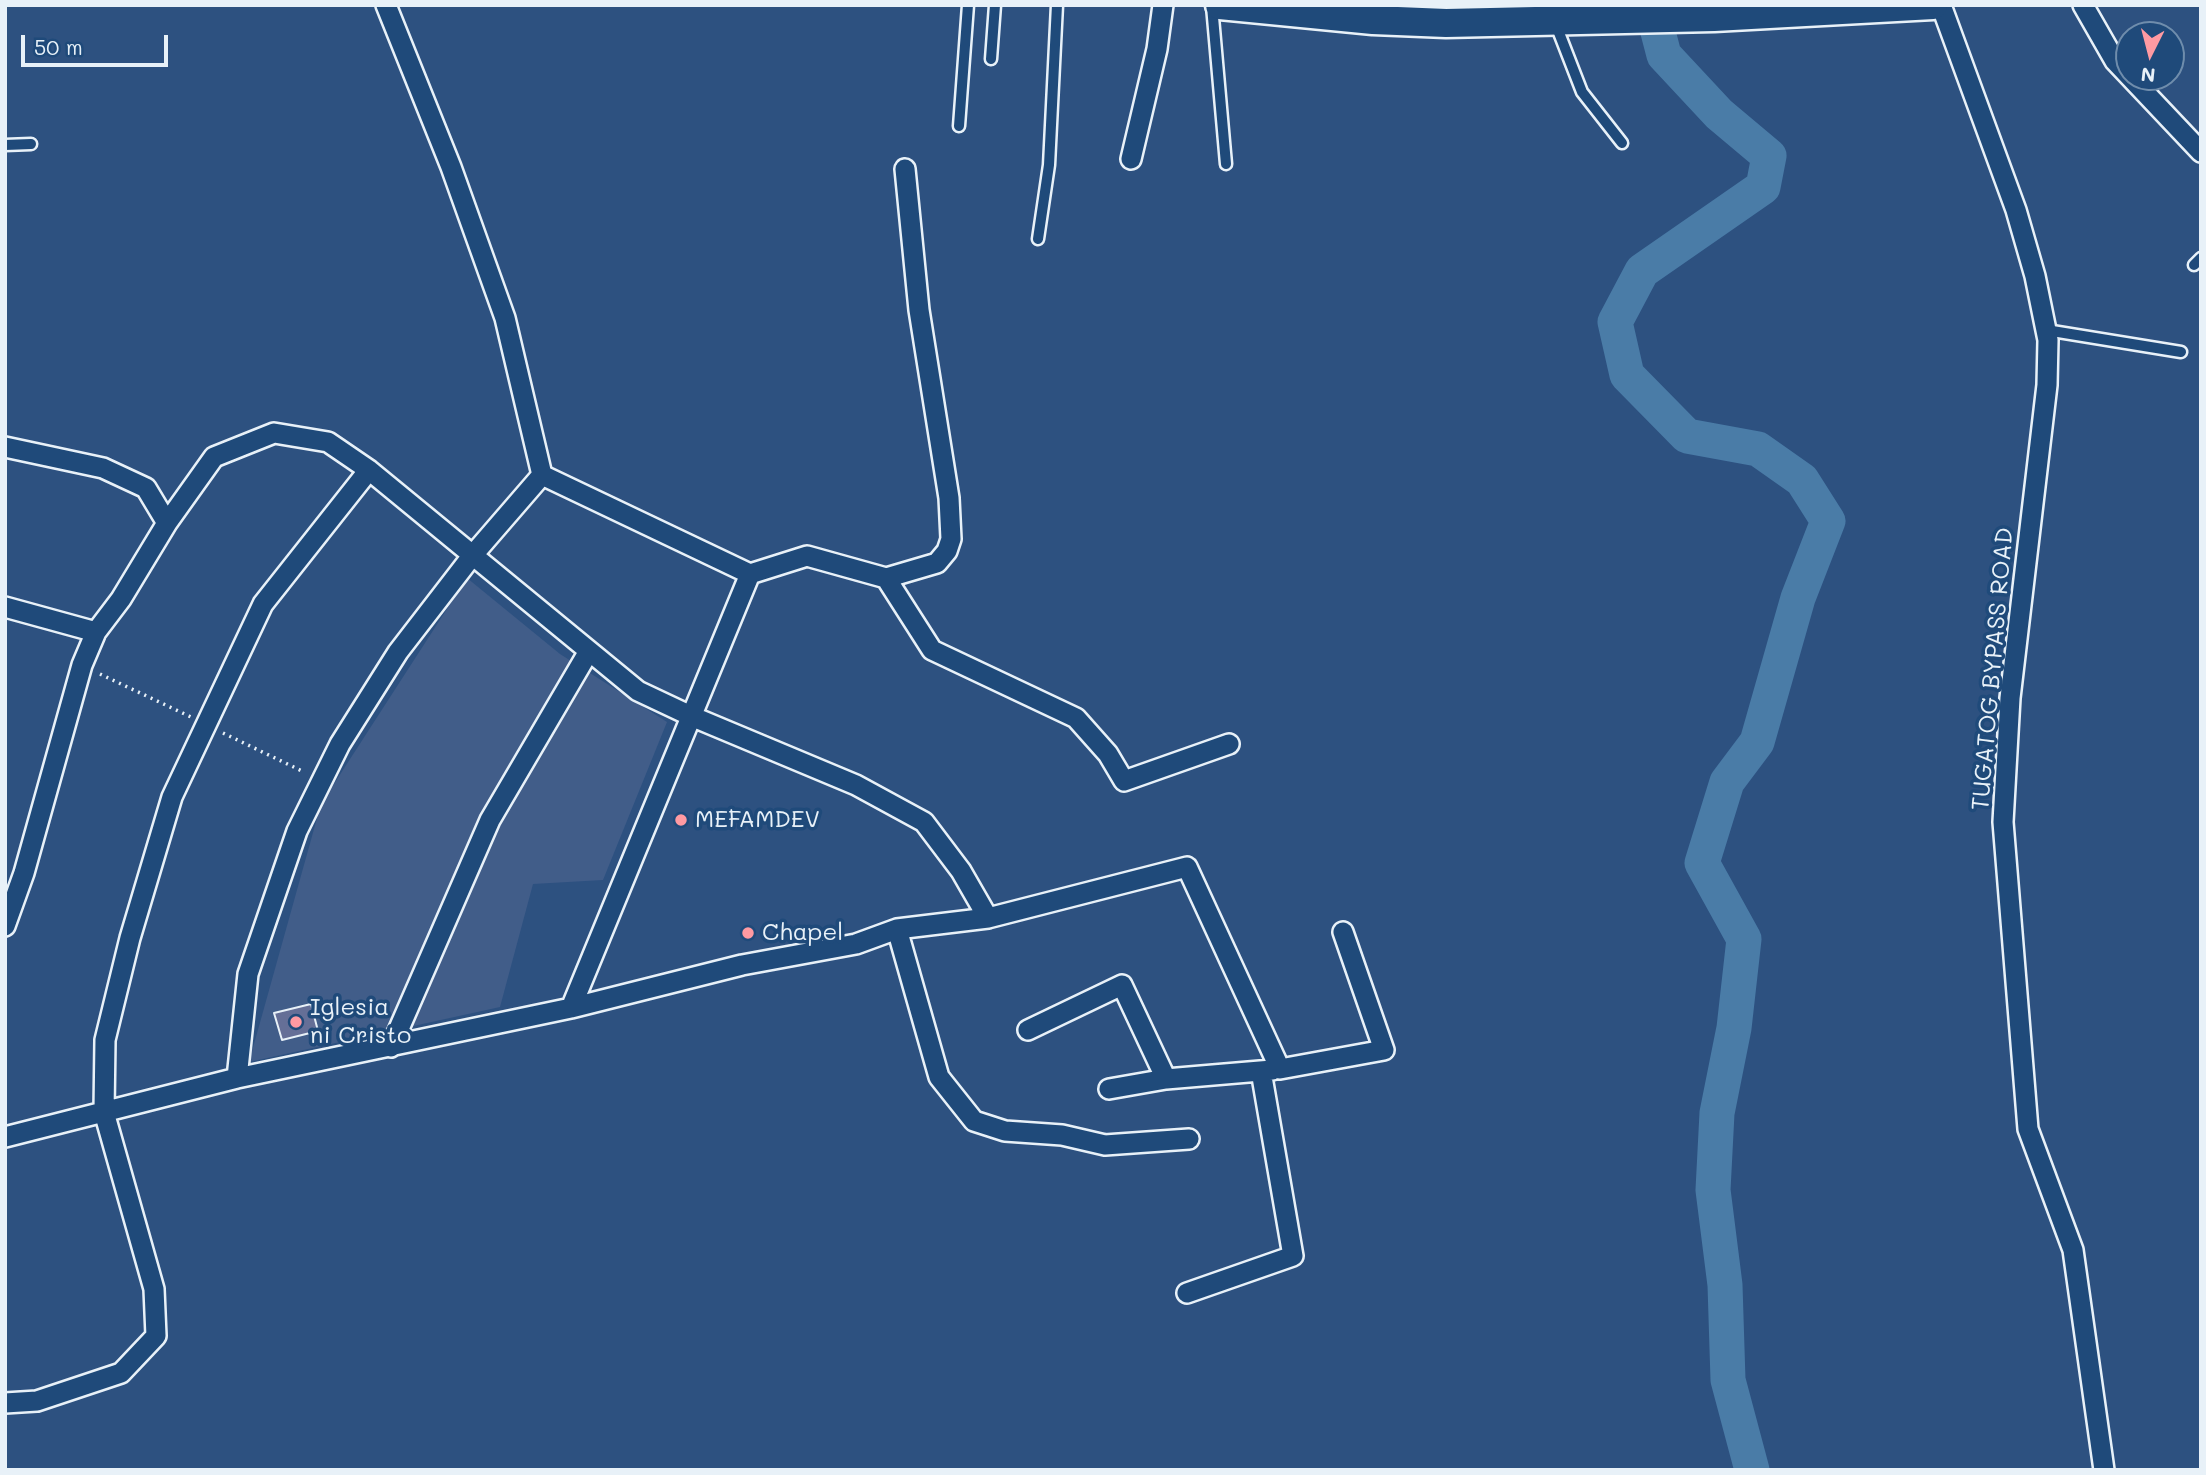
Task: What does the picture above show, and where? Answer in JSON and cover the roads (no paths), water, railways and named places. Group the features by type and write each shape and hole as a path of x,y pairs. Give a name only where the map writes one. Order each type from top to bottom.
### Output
{"main road":[{"path":"1220,5 1373,20 1554,21 1714,17 1933,5"}],"street":[{"path":"386,5 451,167 505,318 542,475"},
{"path":"1130,159 1157,48 1163,5"},
{"name":"TUGATOG BYPASS ROAD","path":"1941,5 2016,210 2035,276 2046,330 2047,385 2010,698 2003,822 2028,1129 2073,1250 2104,1470"},
{"path":"2083,5 2115,61 2201,152"},
{"path":"542,475 750,574 807,556 886,578 937,563 951,539 949,498 919,310 905,169"},
{"path":"5,926 24,873 82,665 96,632 121,599 166,523 214,457 274,433 328,442 369,470 638,691 856,785 924,822 961,871 988,918"},
{"path":"5,447 103,468 146,488 166,523"},
{"path":"5,1403 37,1401 121,1373 156,1336 154,1289 104,1112 105,1040 130,938 172,797 264,604 369,470"},
{"path":"237,1078 248,974 297,831 340,744 398,652 472,556 542,475"},
{"path":"571,1008 750,574"},
{"path":"886,578 932,650 1076,718 1108,754 1124,781 1229,744"},
{"path":"5,607 96,632"},
{"path":"391,1048 490,820 589,651"},
{"path":"5,1137 237,1078 391,1048 571,1008 742,965 856,944 897,929 988,918 1187,866 1270,1070 1293,1256 1187,1293"},
{"path":"897,929 939,1077 974,1121 1005,1131 1062,1135 1105,1145 1189,1139"},
{"path":"1109,1089 1166,1079 1270,1070 1384,1050 1343,932"},
{"path":"1028,1030 1122,985 1166,1079"}],"lane":[{"path":"959,127 968,5"},
{"path":"991,58 995,5"},
{"path":"1038,239 1049,165 1056,5"},
{"path":"1212,5 1226,164"},
{"path":"1554,21 1582,92 1622,143"},
{"path":"5,145 31,144"},
{"path":"2046,330 2181,352"}],"waterway":[{"path":"1651,5 1664,55 1719,114 1769,156 1763,187 1642,271 1615,322 1627,375 1687,436 1758,449 1802,480 1828,521 1798,598 1757,742 1727,782 1702,863 1744,939 1734,1028 1717,1113 1713,1190 1725,1285 1728,1380 1752,1470"}],"place":[{"name":"MEFAMDEV","path":"681,820"},
{"name":"Chapel","path":"748,933"},
{"name":"Iglesia ni Cristo","path":"296,1022"}]}
